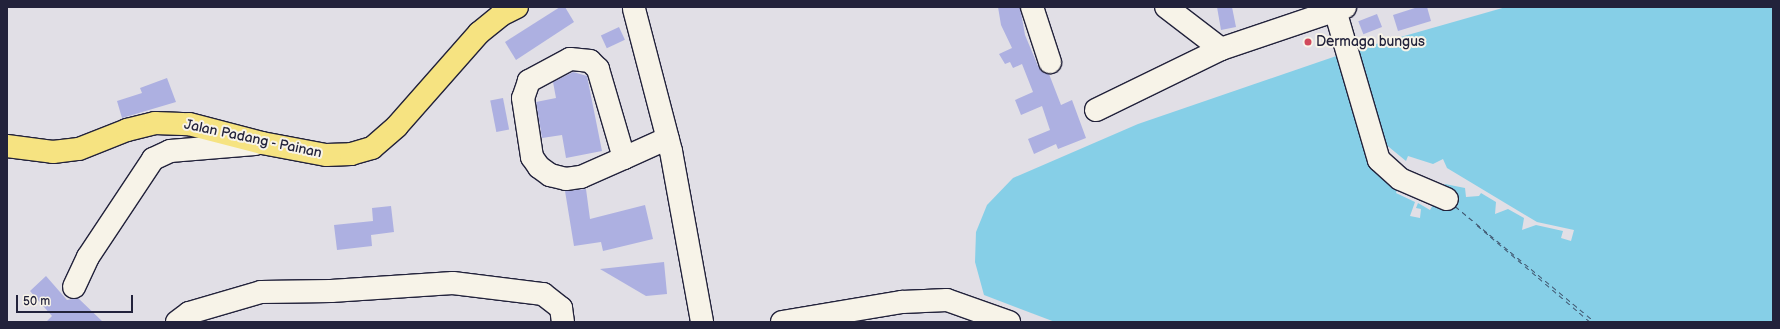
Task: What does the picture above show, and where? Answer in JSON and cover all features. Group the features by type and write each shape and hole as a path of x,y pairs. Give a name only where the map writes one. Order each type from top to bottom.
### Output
{"highway":[{"name":"Jalan Padang - Painan","path":"7,146 53,152 79,149 127,130 155,124 189,124 262,143 326,155 351,154 372,148 397,126 479,33 501,15 518,7"}],"street":[{"path":"1032,7 1050,62"},
{"path":"1166,7 1221,49"},
{"path":"634,10 668,138 702,322"},
{"path":"1096,110 1221,49 1328,10 1379,160 1400,179 1447,199"},
{"path":"624,158 598,69 590,61 570,58 529,81 523,98 532,157 539,167 550,175 566,179 581,177 624,158 668,138"},
{"path":"74,287 88,257 153,159 170,151 204,146 262,143"},
{"path":"177,322 189,312 261,292 331,291 453,283 543,294 560,308 563,322"},
{"path":"782,322 902,302 947,300 1009,322"}],"water":[{"path":"1506,7 1773,7 1773,322 1055,322 984,295 975,262 976,232 987,205 1013,178 1138,124 1348,52"}],"pier":[{"path":"1337,56 1384,143 1406,161 1408,156 1433,164 1443,159 1447,168 1537,222 1574,230 1571,241 1561,238 1563,231 1536,225 1522,230 1524,218 1508,209 1495,214 1496,202 1481,193 1479,196 1466,197 1465,188 1445,184 1430,210 1418,203 1416,208 1421,209 1420,218 1410,216 1415,202 1396,193 1398,187 1368,162"}],"building":[{"path":"560,7 565,7 574,22 516,60 505,42"},
{"path":"998,7 1020,7 1025,35 1038,66 1049,74 1061,105 1072,100 1086,138 1058,149 1056,144 1034,154 1028,139 1050,130 1042,106 1021,115 1015,100 1033,92 1022,64 1013,68 1010,62 1005,64 999,54 1012,48 1001,25"},
{"path":"1217,7 1232,7 1236,27 1221,30"},
{"path":"1418,7 1427,7 1431,21 1398,31 1393,15"},
{"path":"1377,14 1382,27 1363,34 1358,21"},
{"path":"619,27 625,40 607,48 601,35"},
{"path":"573,72 587,76 602,151 566,158 562,135 542,138 536,102 556,98 553,82"},
{"path":"167,78 176,102 122,118 117,101 142,93 140,88"},
{"path":"503,98 509,129 496,132 490,100"},
{"path":"586,189 590,219 645,205 653,239 603,251 601,242 574,246 565,191"},
{"path":"391,206 394,232 371,235 372,246 337,250 334,225 373,221 372,208"},
{"path":"664,262 667,294 646,296 600,269"},
{"path":"46,276 67,300 78,298 103,322 46,322 52,316 30,291"}],"ferry route":[{"path":"1455,206 1595,322"},
{"path":"1477,225 1590,322"}],"place":[{"name":"Dermaga bungus","path":"1308,42"}]}
